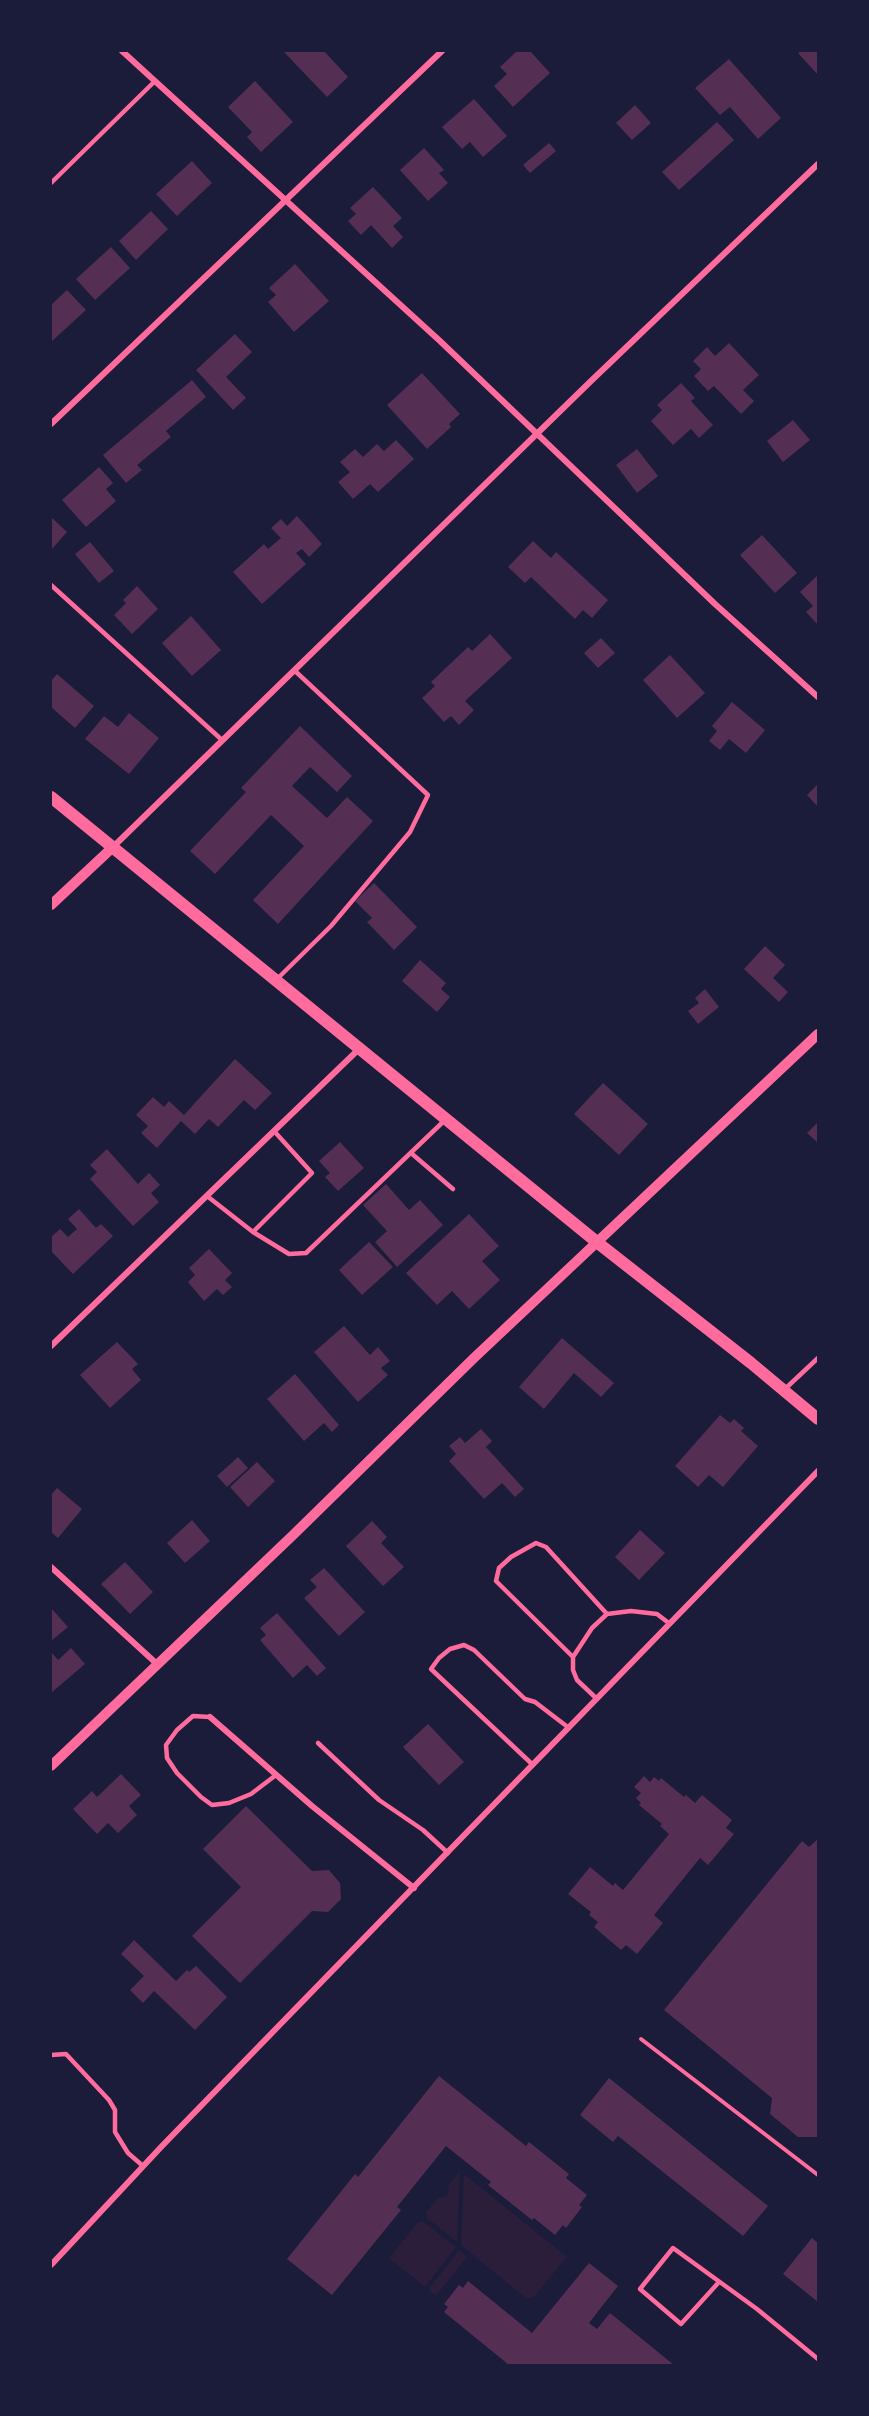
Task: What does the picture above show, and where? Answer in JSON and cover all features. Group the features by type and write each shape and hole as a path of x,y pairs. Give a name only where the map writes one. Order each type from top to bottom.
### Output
{"main road":[{"path":"51,797 598,1243 818,1419"}],"street":[{"path":"122,51 440,341 715,604 818,697"},
{"path":"51,424 442,51"},
{"path":"52,903 818,165"},
{"path":"51,1766 475,1357 818,1034"},
{"path":"51,1346 360,1048"},
{"path":"51,2265 143,2166 818,1471"},
{"path":"51,1568 157,1664"},
{"path":"210,1718 414,1888"}],"lane":[{"path":"51,183 154,82"},
{"path":"51,585 222,740"},
{"path":"276,980 331,926 410,832 428,795 294,670"},
{"path":"207,1196 253,1232 289,1254 306,1253 447,1118"},
{"path":"253,1232 312,1173 274,1131"},
{"path":"411,1153 453,1189"},
{"path":"784,1390 818,1358"},
{"path":"573,1657 496,1581 499,1568 511,1557 536,1544 546,1547 607,1614"},
{"path":"597,1699 577,1680 573,1670 573,1657 592,1628 607,1614 631,1611 657,1614 670,1624"},
{"path":"533,1766 430,1669 440,1658 450,1649 464,1645 474,1650 525,1699 535,1702 569,1728"},
{"path":"210,1718 193,1716 177,1730 166,1745 167,1758 177,1773 201,1797 212,1805 229,1803 250,1794 276,1775"},
{"path":"318,1743 379,1800 423,1830 448,1853"},
{"path":"51,2055 66,2054 110,2100 114,2110 116,2132 128,2153 143,2166"},
{"path":"719,2282 681,2324 640,2289 673,2248 719,2282 818,2359"}],"path":[{"path":"641,2039 818,2175"}],"shaded area":[{"path":"460,2171 457,2242 427,2218 426,2212 438,2198 446,2197 449,2192 448,2186"},
{"path":"464,2174 567,2257 533,2298 527,2299 461,2245"},
{"path":"418,2222 424,2222 456,2247 425,2287 389,2258"},
{"path":"459,2250 467,2257 436,2296 428,2290"}],"building":[{"path":"283,51 324,51 348,77 327,97"},
{"path":"517,51 530,51 550,73 513,107 494,86 507,74 500,67"},
{"path":"818,51 818,75 798,53"},
{"path":"729,59 781,118 758,139 730,107 720,115 695,88"},
{"path":"255,81 293,122 261,152 247,137 252,132 228,107"},
{"path":"474,99 507,136 483,157 470,142 462,149 442,127"},
{"path":"635,105 651,123 632,140 616,123"},
{"path":"717,122 734,140 679,190 662,172"},
{"path":"549,143 556,151 530,173 523,165"},
{"path":"424,148 444,170 439,173 448,183 428,201 400,170"},
{"path":"192,161 212,183 177,216 156,194"},
{"path":"373,187 402,218 393,226 403,237 392,248 371,225 361,235 348,221 356,214 350,208"},
{"path":"151,211 168,229 136,260 119,241"},
{"path":"111,247 130,268 95,300 76,279"},
{"path":"295,264 329,301 294,332 268,302 276,295 269,288"},
{"path":"67,290 86,310 51,342 51,305"},
{"path":"235,334 252,352 226,377 246,398 233,410 196,370"},
{"path":"729,343 759,375 743,390 754,401 741,414 714,386 708,391 694,376 701,369 693,361 707,347 715,356"},
{"path":"422,373 460,414 449,424 451,427 427,449 387,405"},
{"path":"192,380 206,397 166,431 171,437 137,465 142,470 126,483 103,455"},
{"path":"681,383 695,398 691,401 713,425 699,438 691,429 673,445 651,421 662,410 657,405"},
{"path":"793,420 810,440 783,462 767,441"},
{"path":"396,440 414,459 378,492 370,484 353,499 338,482 350,472 340,462 355,449 363,457 377,444 384,451"},
{"path":"637,449 658,476 637,493 616,465"},
{"path":"99,467 113,483 106,489 116,501 86,527 62,500"},
{"path":"297,516 322,544 309,557 302,549 296,553 306,564 262,604 233,572 264,544 268,549 281,538 271,528 281,519 287,526"},
{"path":"51,517 67,532 51,550"},
{"path":"762,535 797,573 775,593 740,555"},
{"path":"533,541 551,558 556,552 608,600 592,618 583,610 575,619 531,577 525,583 508,567"},
{"path":"90,542 114,571 99,583 75,554"},
{"path":"818,575 818,625 806,612 813,606 800,592"},
{"path":"137,586 158,609 132,634 114,615 126,603 123,600"},
{"path":"191,616 221,650 192,676 162,643"},
{"path":"490,634 512,658 465,701 474,710 459,725 451,716 444,722 422,698 435,686 431,682 468,647 472,651"},
{"path":"601,638 615,653 598,668 584,653"},
{"path":"670,655 705,693 677,718 643,680"},
{"path":"57,674 94,706 75,728 51,707 51,681"},
{"path":"732,702 765,730 746,753 729,739 720,750 709,741 717,731 712,726"},
{"path":"129,713 159,738 129,774 85,739 104,716 118,727"},
{"path":"300,726 352,776 337,792 310,767 292,786 327,818 347,797 373,821 278,924 253,900 304,846 271,815 215,874 190,851 246,792 241,788"},
{"path":"818,784 818,807 807,795"},
{"path":"374,883 417,927 394,950 367,922 372,918 355,901"},
{"path":"765,946 785,965 773,978 788,992 779,1002 744,969"},
{"path":"420,960 446,983 441,989 450,997 437,1012 402,981"},
{"path":"705,989 719,1007 698,1024 688,1011 699,1003 695,998"},
{"path":"235,1059 272,1093 255,1110 244,1100 218,1127 209,1119 195,1134 181,1121 157,1148 141,1133 148,1126 136,1115 153,1097 164,1107 169,1101 184,1115"},
{"path":"603,1083 648,1124 619,1155 574,1114"},
{"path":"818,1122 818,1143 807,1133"},
{"path":"340,1142 364,1168 338,1191 325,1177 330,1173 319,1161"},
{"path":"107,1149 138,1184 149,1173 160,1185 151,1193 159,1202 133,1226 90,1179 97,1172 90,1165"},
{"path":"386,1184 409,1210 420,1200 443,1225 397,1267 375,1242 387,1231 363,1205"},
{"path":"79,1209 96,1228 101,1224 113,1236 73,1274 51,1251 51,1237 60,1229 68,1237 77,1229 68,1219"},
{"path":"469,1214 499,1246 482,1261 500,1280 469,1309 452,1291 437,1305 406,1273"},
{"path":"369,1242 393,1267 362,1295 339,1270"},
{"path":"209,1249 232,1273 225,1280 232,1287 223,1295 217,1289 204,1301 188,1282 195,1275 189,1268"},
{"path":"344,1326 370,1355 378,1347 390,1361 381,1368 388,1375 358,1402 314,1352"},
{"path":"562,1338 614,1383 601,1397 574,1373 544,1409 519,1387"},
{"path":"117,1342 138,1364 132,1369 141,1380 110,1408 80,1375"},
{"path":"295,1374 339,1425 332,1432 324,1423 304,1441 267,1399"},
{"path":"720,1415 730,1423 734,1419 744,1428 741,1431 758,1446 723,1487 709,1475 698,1487 675,1466"},
{"path":"481,1429 492,1441 486,1447 524,1489 515,1497 502,1483 484,1499 449,1461 456,1454 449,1446 460,1437 465,1443"},
{"path":"238,1457 248,1468 227,1487 217,1476"},
{"path":"257,1462 275,1481 248,1507 230,1487"},
{"path":"57,1488 82,1509 58,1538 51,1532 51,1495"},
{"path":"192,1520 210,1541 185,1563 167,1543"},
{"path":"372,1521 387,1537 381,1543 404,1567 383,1586 346,1546"},
{"path":"640,1530 665,1553 639,1580 615,1557"},
{"path":"125,1562 153,1592 130,1614 101,1584"},
{"path":"324,1568 365,1612 339,1636 304,1598 317,1587 310,1580"},
{"path":"51,1608 68,1627 51,1641"},
{"path":"277,1613 326,1668 317,1676 307,1665 293,1678 260,1640 266,1635 260,1628"},
{"path":"71,1648 85,1664 51,1693 51,1652 58,1660"},
{"path":"428,1724 464,1762 439,1785 403,1747"},
{"path":"121,1774 141,1795 129,1806 137,1815 118,1833 108,1823 97,1834 73,1809 92,1791 97,1797"},
{"path":"644,1776 650,1782 654,1777 659,1781 661,1778 695,1803 702,1795 732,1820 726,1828 734,1834 708,1865 700,1858 654,1915 663,1923 637,1954 626,1945 621,1950 594,1927 598,1922 589,1915 591,1912 568,1894 590,1867 613,1886 615,1883 623,1890 669,1834 660,1826 662,1824 639,1805 641,1803 636,1798 641,1793 634,1787"},
{"path":"246,1806 312,1871 329,1870 340,1883 341,1899 328,1912 312,1911 240,1983 192,1936 241,1887 203,1849"},
{"path":"818,1839 818,2137 798,2137 770,2114 772,2098 664,2010 802,1841 809,1847"},
{"path":"134,1940 176,1981 187,1970 189,1972 196,1966 227,1997 195,2030 154,1991 143,2003 130,1990 144,1976 121,1954"},
{"path":"439,2076 526,2146 529,2142 569,2174 566,2178 587,2195 579,2205 582,2207 566,2228 563,2225 555,2235 488,2185 491,2182 446,2146 397,2207 401,2210 332,2295 287,2259 355,2174 358,2177"},
{"path":"609,2078 768,2206 743,2236 618,2136 613,2142 580,2115"},
{"path":"812,2238 818,2243 818,2302 783,2274"},
{"path":"589,2263 618,2286 589,2323 597,2329 610,2313 674,2365 509,2365 444,2312 448,2307 444,2304 459,2285 463,2288 468,2281 532,2333"}]}
